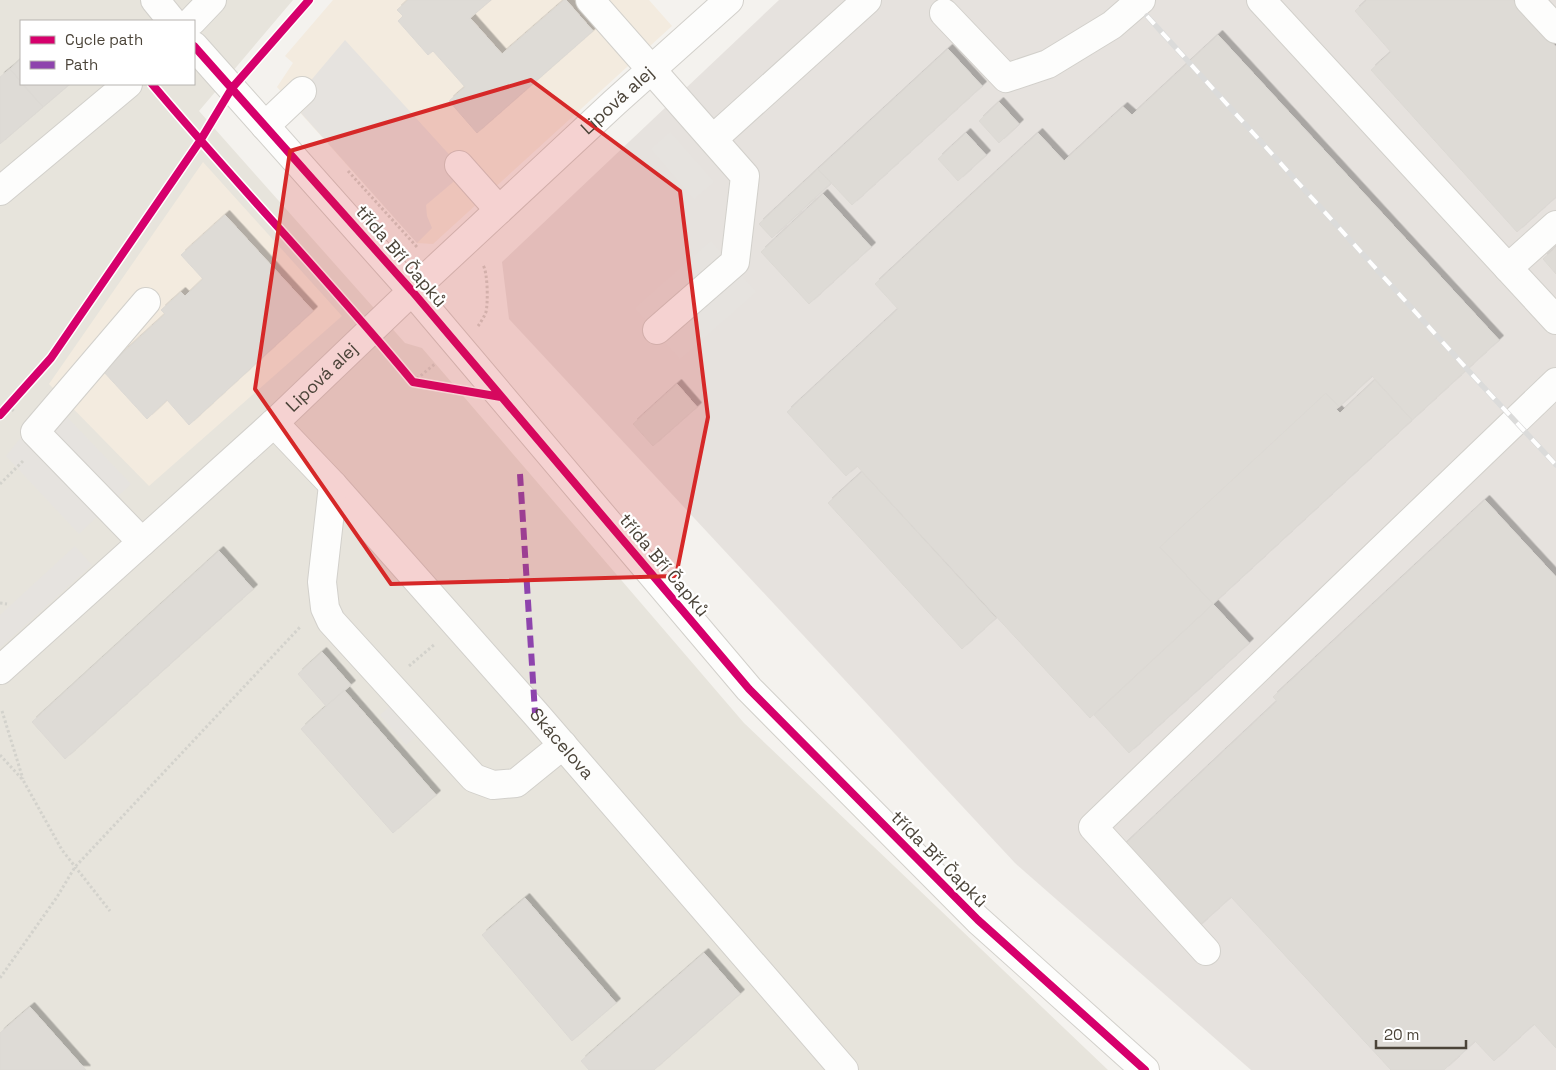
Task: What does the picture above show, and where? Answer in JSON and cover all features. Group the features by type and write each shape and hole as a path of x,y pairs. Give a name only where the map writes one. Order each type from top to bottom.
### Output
{"street":[{"path":"155,0 171,20"},
{"path":"193,20 212,0"},
{"path":"590,0 745,176 734,262 657,330"},
{"name":"Lipová alej","path":"0,670 274,423 412,290 729,0"},
{"path":"713,138 867,0"},
{"path":"944,13 1006,78 1048,64 1112,25 1141,0"},
{"path":"1261,0 1556,320"},
{"path":"1529,0 1556,29"},
{"name":"třída Bří Čapků","path":"195,47 412,290 749,689 978,920 1145,1070"},
{"path":"0,191 127,85"},
{"path":"265,126 302,90"},
{"path":"459,165 499,210"},
{"path":"1508,268 1556,225"},
{"path":"142,542 35,432 146,302"},
{"path":"1206,951 1093,828 1556,382"},
{"name":"Skácelova","path":"274,423 333,486 563,745 844,1070"},
{"path":"333,486 322,582 325,608 331,622 474,778 493,785 516,783 563,745"}],"path":[{"path":"408,376 413,382 422,384"},
{"path":"4,410 14,399"},
{"path":"0,978 57,897 75,867 300,628 322,582"},
{"path":"0,603 7,604"},
{"path":"388,684 457,625"},
{"path":"2,711 23,780 62,850 110,911"},
{"path":"0,755 23,780"}],"highlighted area":[{"path":"531,80 680,191 708,417 676,576 391,584 255,389 290,151"}],"shaded area":[{"path":"0,0 293,0 199,111 405,343 422,348 744,723 1108,1070 0,1070"},
{"path":"333,0 649,0 672,26 433,244 417,243 277,87 293,63 285,56"},
{"path":"779,0 1556,0 1556,1070 1251,1070 1015,863 509,319 502,262"},
{"path":"345,40 465,172 426,205 427,216 432,228 417,243 301,113 312,102 302,91"},
{"path":"670,132 714,182 694,199 651,149"},
{"path":"203,162 342,316 149,486 49,384"},
{"path":"711,241 756,292 680,359 635,308"},
{"path":"51,400 131,484 79,534 6,456"},
{"path":"75,546 92,565 0,648 0,615"},
{"path":"396,701 422,731 406,745 380,715"}],"building":[{"path":"408,0 491,0 470,18 502,54 564,0 593,31 477,133 449,101 465,87 433,51 428,55 398,21 403,16 397,10"},
{"path":"1367,0 1513,0 1556,47 1556,197 1517,232 1371,70 1391,52 1355,11"},
{"path":"1218,35 1499,340 1412,420 1372,376 1339,407 1326,393 1160,547 1213,604 1090,718 857,466 846,476 787,412 898,309 875,284 1038,133 1064,161 1123,107 1132,115"},
{"path":"948,49 982,86 852,205 818,169"},
{"path":"20,60 20,81 10,69"},
{"path":"10,69 20,81 20,85 24,85 43,107 0,144 0,77"},
{"path":"23,85 69,85 43,107"},
{"path":"999,102 1019,124 999,143 979,121"},
{"path":"966,133 986,155 958,181 938,159"},
{"path":"818,169 831,183 772,238 759,224"},
{"path":"823,194 871,247 809,304 761,252"},
{"path":"225,215 313,311 189,425 167,400 147,419 103,371 165,314 161,310 181,292 185,296 203,279 181,255"},
{"path":"1556,247 1556,274 1543,259"},
{"path":"1375,380 1412,420 1213,604 1160,547 1326,393 1339,407 1336,409 1340,413"},
{"path":"677,384 697,407 653,446 633,424"},
{"path":"862,472 996,618 962,649 828,503"},
{"path":"1485,500 1556,577 1556,1048 1534,1024 1494,1061 1475,1041 1444,1070 1391,1070 1231,897 1197,928 1122,847 1277,701 1273,697"},
{"path":"219,551 253,589 65,759 32,722"},
{"path":"1213,604 1249,643 1129,753 1094,715"},
{"path":"322,652 351,685 326,706 298,674"},
{"path":"344,690 436,795 393,833 301,729"},
{"path":"525,898 616,1003 572,1041 482,935"},
{"path":"704,953 740,994 654,1070 589,1070 581,1061"},
{"path":"30,1007 86,1070 0,1070 0,1033"}],"railway":[{"path":"1147,16 1556,465"}],"marked path":[{"path":"520,474 535,713"}],"cycle path":[{"path":"0,415 51,358 200,141 232,88 309,0"},
{"path":"195,47 412,291 749,689 978,920 1145,1070"},
{"path":"153,85 413,382 501,397"}]}
